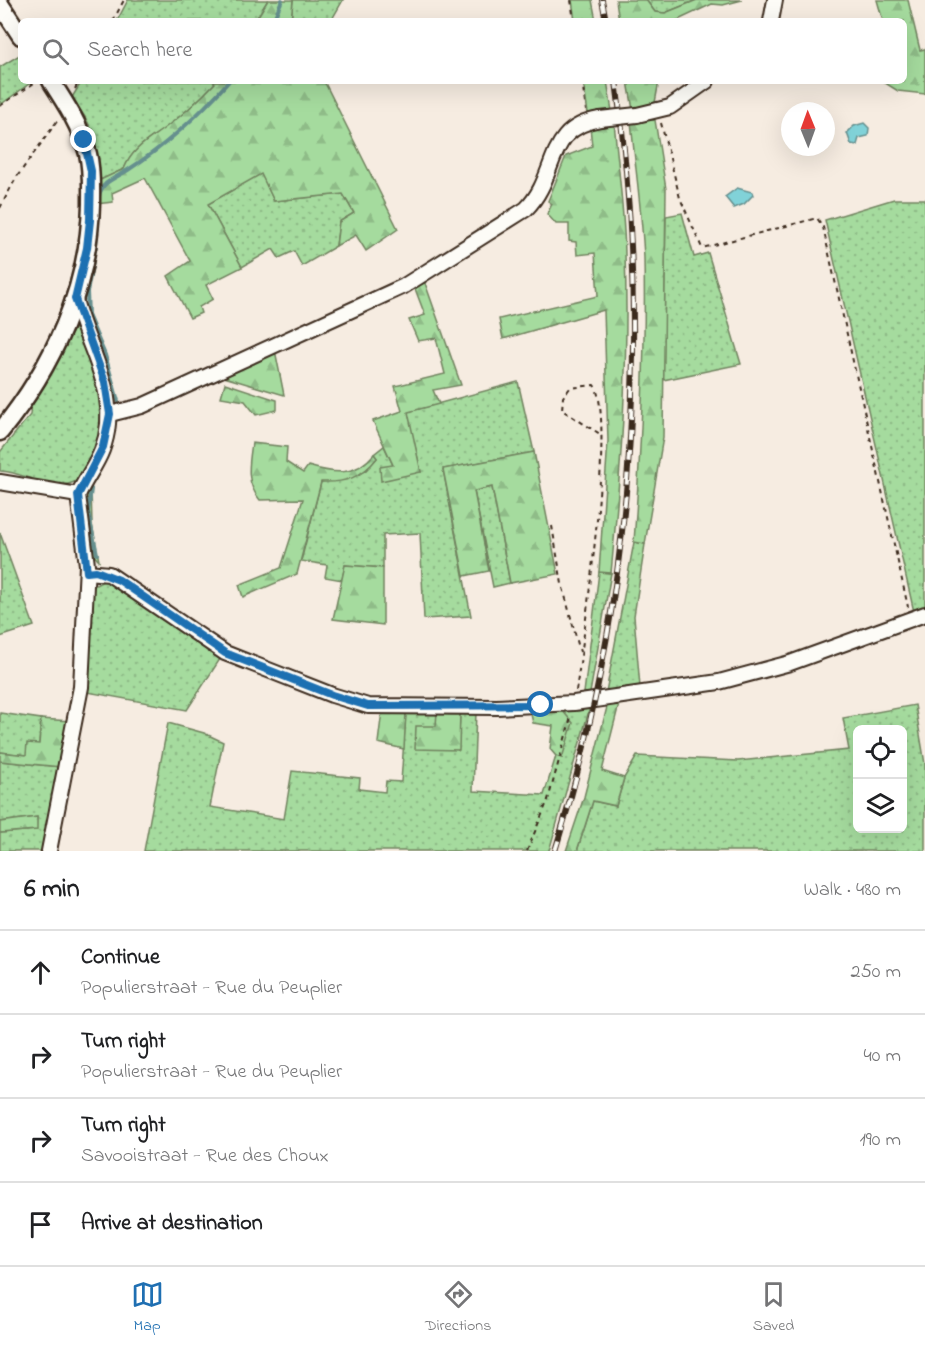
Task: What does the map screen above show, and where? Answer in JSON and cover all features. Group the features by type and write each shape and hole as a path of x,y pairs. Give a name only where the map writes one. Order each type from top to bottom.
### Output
{"main road":[{"path":"0,4 18,31"},
{"path":"0,432 36,383 75,299 87,248 91,171 84,140 53,84"}],"street":[{"path":"772,18 775,0"},
{"path":"110,414 142,406 404,286 526,208 540,190 563,138 574,126 594,120 659,111 685,98 703,84"},
{"path":"49,851 79,706 87,572 78,495 103,447 110,414 105,382 75,299"},
{"path":"0,482 78,495"},
{"path":"87,572 102,573 119,580 225,653 332,695 368,706 497,707 574,703 719,682 761,672 925,614"}],"path":[{"path":"114,18 124,0"},
{"path":"571,0 574,18"},
{"path":"0,106 33,84"},
{"path":"583,84 594,120"},
{"path":"0,208 16,178 60,117 66,104"},
{"path":"659,111 662,133 680,198 702,248 817,218 823,227 910,612"},
{"path":"527,851 548,800 574,703 593,563 600,440 600,434 598,391 589,384 570,388 563,398 562,410 600,434"},
{"path":"552,525 564,596 581,655"}],"green space":[{"path":"128,0 268,0 257,18 119,18"},
{"path":"268,0 293,0 291,18 257,18"},
{"path":"293,0 343,0 333,18 291,18"},
{"path":"572,0 592,0 595,18 575,18"},
{"path":"616,0 646,0 655,12 665,13 697,0 742,0 723,5 712,4 682,18 619,18"},
{"path":"646,0 697,0 665,13 655,12"},
{"path":"877,0 908,0 920,50 925,49 925,94 898,91 887,84 907,84 907,18 882,18"},
{"path":"18,56 18,84 29,84 0,105 0,67"},
{"path":"80,84 214,84 180,117 137,149 124,169 96,182 96,148 91,128 71,99"},
{"path":"214,84 326,84 398,229 366,251 356,235 336,246 339,222 354,213 343,194 274,201 261,174 208,204 242,267 206,285 213,299 199,307 201,313 190,318 168,276 190,261 145,178 112,193 113,202 96,204 96,182 124,169 137,149 192,106"},
{"path":"583,84 608,84 612,111 588,113"},
{"path":"629,84 658,84 654,108 633,110"},
{"path":"655,120 666,189 663,437 645,544 634,542 642,400 644,258 631,121"},
{"path":"614,122 624,237 626,334 621,454 611,573 599,572 608,441 604,310 503,339 499,319 598,296 595,253 577,255 576,242 569,241 569,224 556,224 547,214 552,204 548,201 566,156 592,146 590,127"},
{"path":"261,173 274,201 343,194 354,213 339,222 336,246 302,266 294,251 279,258 273,249 242,267 208,204"},
{"path":"894,199 925,199 925,608 914,612 825,220"},
{"path":"682,213 694,257 708,253 741,364 663,380 666,216"},
{"path":"425,283 461,385 433,390 439,404 408,412 421,472 381,481 380,467 393,465 373,421 402,411 395,386 445,374 436,338 418,341 409,320 425,315 414,286"},
{"path":"80,328 93,362 101,395 102,411 97,445 88,468 77,481 63,485 48,484 0,471 0,452 30,415 31,407 74,329"},
{"path":"275,350 284,395 224,377"},
{"path":"518,382 534,452 443,469 471,616 424,619 420,533 383,535 383,568 345,565 342,580 325,577 327,565 301,561 321,482 365,471 377,458 374,454 384,446 393,465 421,472 407,412"},
{"path":"225,383 277,400 277,410 256,415 245,401 221,397"},
{"path":"252,443 287,447 286,462 303,473 308,466 327,471 344,472 359,467 374,454 377,458 359,475 352,478 321,482 297,574 243,597 239,585 281,568 303,499 260,500 250,480"},
{"path":"534,452 558,574 510,583 492,487 474,491 489,571 464,576 443,469"},
{"path":"492,487 510,583 493,587 474,491"},
{"path":"89,488 91,489 92,524 99,561 91,547 86,526 85,504"},
{"path":"0,533 34,626 0,637"},
{"path":"634,542 645,544 634,616 640,687 606,692"},
{"path":"345,565 383,568 383,625 333,619"},
{"path":"599,572 611,573 590,693 584,693"},
{"path":"105,580 111,581 222,656 187,710 87,692 92,587"},
{"path":"620,700 602,771 624,778 616,806 593,801 577,851 566,851 584,797 608,703"},
{"path":"915,705 925,764 925,851 577,851 593,801 616,806 624,778 637,756 738,761 849,750 843,718"},
{"path":"590,707 549,851 144,851 168,723 204,733 223,742 210,807 284,819 292,771 360,778 359,789 385,792 386,781 401,782 406,712 437,712 437,726 458,750 460,712 476,712 473,791 544,795 556,756 562,758 561,709"},
{"path":"561,709 573,723 562,758 556,756 550,749 553,726 533,723 530,710"},
{"path":"382,711 406,712 404,749 378,743"},
{"path":"437,712 460,712 459,750 415,749 416,726 436,726"},
{"path":"0,713 41,719 39,744 26,755 0,752"},
{"path":"41,719 70,721 61,767 0,761 0,752 26,755 27,743 39,744"},
{"path":"0,761 61,767 44,851 0,851 0,833 36,830 37,817 0,822"},
{"path":"37,817 37,830 0,833 0,822"}],"water":[{"path":"864,123 869,128 868,136 859,138 857,145 851,144 847,133 854,126"},
{"path":"737,188 752,192 753,195 744,204 734,208 725,197"}],"waterway":[{"path":"274,18 282,0"},
{"path":"99,196 106,183 142,161 169,140 226,84"},
{"path":"99,207 96,245 87,292 88,315 105,355 118,401"},
{"path":"91,489 88,512 97,554"}],"railway":[{"path":"602,0 605,18"},
{"path":"555,851 581,757 602,662 618,566 628,469 633,372 632,275 627,178 616,84"}],"route":[{"path":"84,140 91,171 90,220 87,248 75,299 105,382 110,414 103,447 78,495 79,521 87,572 96,571 108,574 119,580 225,653 332,695 368,706 541,705"}]}
